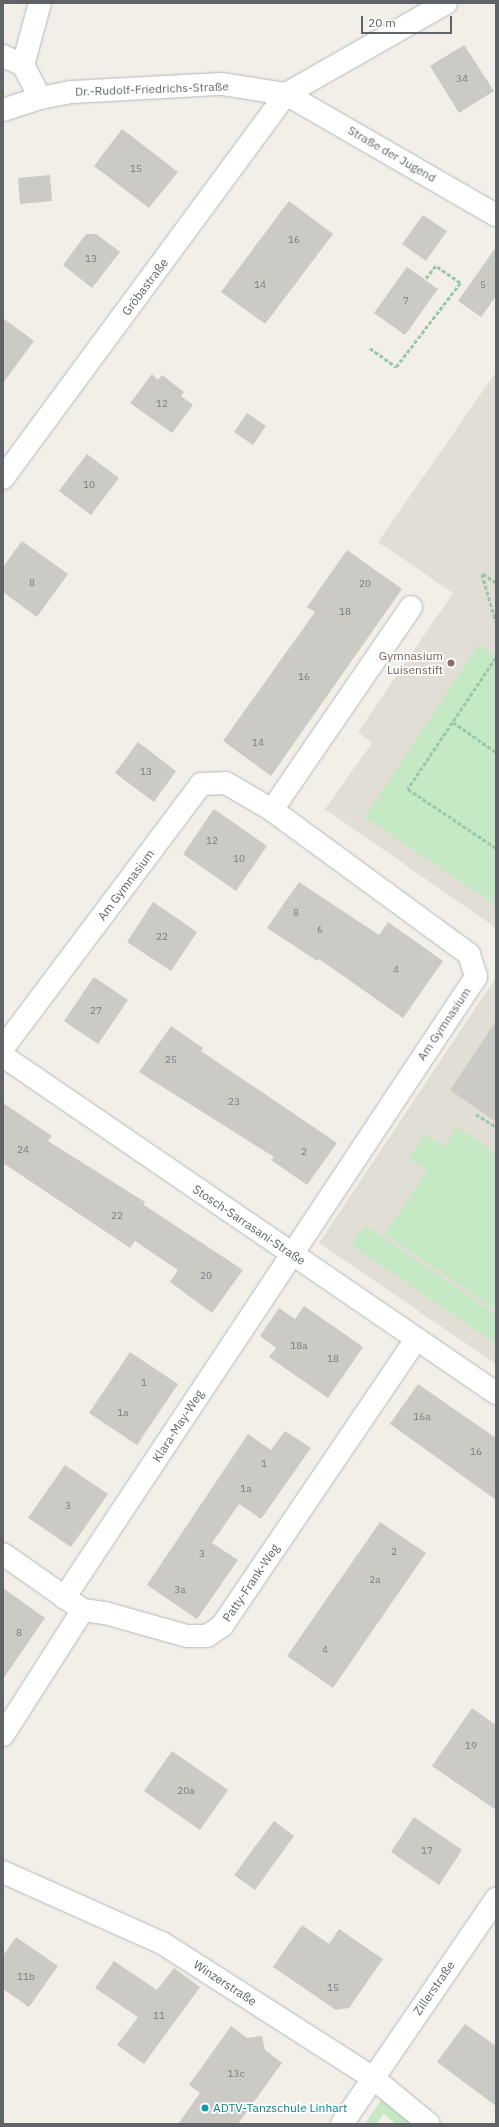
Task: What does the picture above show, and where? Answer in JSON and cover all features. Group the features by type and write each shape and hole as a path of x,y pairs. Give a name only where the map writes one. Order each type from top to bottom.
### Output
{"street":[{"path":"23,65 40,3"},
{"path":"286,94 446,3"},
{"path":"3,56 23,65 40,98"},
{"name":"Dr.-Rudolf-Friedrichs-Straße","path":"3,110 40,98 72,92 222,84 286,94"},
{"name":"Straße der Jugend","path":"286,94 496,215"},
{"name":"Gröbastraße","path":"3,478 286,94"},
{"path":"272,810 411,607"},
{"name":"Am Gymnasium","path":"3,1048 201,784 226,783 272,810 469,954 476,977 291,1253"},
{"name":"Stosch-Sarrasani-Straße","path":"3,1056 496,1393"},
{"name":"Klara-May-Weg","path":"64,1598 291,1253"},
{"name":"Patty-Frank-Weg","path":"3,1554 83,1610 105,1613 187,1636 207,1636 222,1626 416,1339"},
{"path":"3,1735 83,1610"},
{"name":"Winzerstraße","path":"3,1872 162,1943 373,2078 429,2124"},
{"name":"Zillerstraße","path":"342,2124 496,1899"}],"path":[{"path":"370,348 396,368 460,283 436,266 425,280"},
{"path":"496,583 482,574 496,622"},
{"path":"496,658 408,789 496,848"},
{"path":"453,722 496,752"},
{"path":"476,1114 496,1127"}],"shaded area":[{"name":"Gymnasium Luisenstift","path":"496,372 496,928 325,809 372,743 358,732 453,593 378,542"},
{"path":"496,977 496,1364 319,1243"}],"green space":[{"path":"479,644 496,656 496,905 365,817"},
{"path":"458,1127 496,1153 496,1310 385,1234 428,1171 409,1158 425,1134 444,1147"},
{"path":"365,1225 496,1315 496,1344 352,1245"},
{"path":"382,2099 412,2124 396,2124 384,2114 376,2124 365,2124"}],"building":[{"path":"464,45 494,91 459,113 430,66"},
{"path":"122,129 178,172 149,208 94,166"},
{"path":"50,175 52,201 20,204 18,178"},
{"path":"289,201 333,234 265,324 221,292"},
{"path":"423,215 447,231 426,261 402,244"},
{"path":"86,234 96,234 120,252 92,288 63,265"},
{"path":"496,247 496,296 481,317 458,301"},
{"path":"407,267 438,289 405,335 374,313"},
{"path":"3,318 34,341 3,383"},
{"path":"152,374 158,380 162,375 184,392 181,396 193,405 172,433 130,403"},
{"path":"247,413 266,426 253,445 234,432"},
{"path":"87,454 119,478 91,515 59,491"},
{"path":"22,541 68,574 37,617 3,592 3,567"},
{"path":"347,550 402,589 271,776 223,741 315,612 307,607"},
{"path":"138,742 176,771 154,802 115,773"},
{"path":"214,809 267,846 236,891 183,854"},
{"path":"299,882 379,935 388,922 443,961 403,1018 319,959 317,961 267,928"},
{"path":"153,902 197,932 171,971 127,942"},
{"path":"94,977 128,1000 98,1044 64,1021"},
{"path":"496,1021 496,1122 450,1090"},
{"path":"171,1026 203,1048 201,1051 337,1143 307,1185 271,1160 274,1157 139,1072"},
{"path":"3,1103 52,1136 48,1141 145,1202 144,1205 243,1270 212,1313 170,1282 178,1270 135,1241 130,1248 3,1163"},
{"path":"304,1306 363,1347 328,1398 269,1357 276,1348 260,1336 279,1308 295,1319"},
{"path":"130,1352 178,1384 137,1445 89,1413"},
{"path":"418,1384 496,1438 496,1500 390,1424"},
{"path":"285,1431 311,1448 261,1519 239,1504 212,1543 238,1560 197,1619 147,1585 248,1434 271,1450"},
{"path":"65,1465 108,1494 71,1547 28,1518"},
{"path":"380,1522 426,1553 333,1688 287,1656"},
{"path":"3,1588 45,1618 3,1679"},
{"path":"472,1708 496,1725 496,1810 432,1766"},
{"path":"172,1751 228,1790 200,1830 144,1791"},
{"path":"414,1817 462,1850 439,1885 391,1852"},
{"path":"274,1821 294,1836 255,1890 234,1875"},
{"path":"302,1925 329,1944 339,1929 383,1959 349,2008 336,2010 273,1967"},
{"path":"16,1937 58,1966 29,2007 3,1989 3,1956"},
{"path":"114,1961 157,1990 174,1968 200,1987 144,2064 117,2045 138,2017 95,1988"},
{"path":"465,2024 496,2046 496,2106 437,2062"},
{"path":"231,2026 247,2038 262,2036 265,2050 282,2063 238,2124 178,2124 200,2093 189,2085"}],"place":[{"name":"Gymnasium Luisenstift","path":"451,663"},
{"name":"ADTV-Tanzschule Linhart","path":"205,2108"}]}
